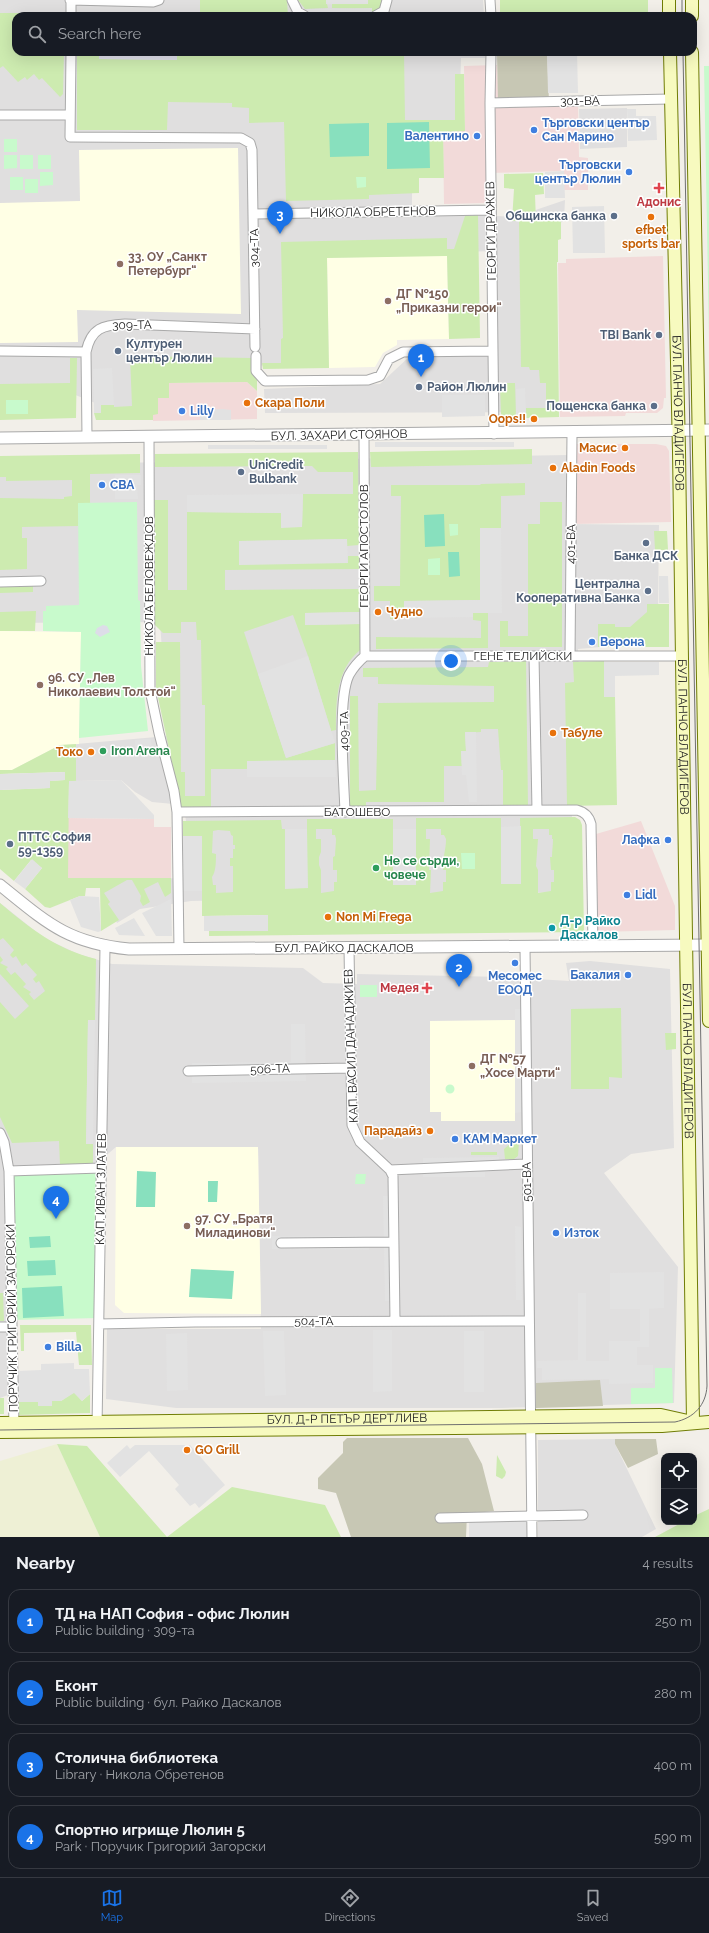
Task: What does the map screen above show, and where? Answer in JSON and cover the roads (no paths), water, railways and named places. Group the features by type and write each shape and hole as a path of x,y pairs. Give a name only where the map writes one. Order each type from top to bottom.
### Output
{"main road":[{"path":"669,0 669,12"},
{"path":"692,0 692,12"},
{"name":"БУЛ. ПАНЧО ВЛАДИГЕРОВ","path":"670,56 670,100 675,199 679,430 693,1422"},
{"name":"БУЛ. ПАНЧО ВЛАДИГЕРОВ","path":"692,56 703,430 708,881 707,945 709,1021"},
{"name":"БУЛ. Д-Р ПЕТЪР ДЕРТЛИЕВ","path":"0,1423 14,1427 529,1422 661,1415 693,1422 709,1422"},
{"name":"БУЛ. Д-Р ПЕТЪР ДЕРТЛИЕВ","path":"0,1432 14,1427"}],"street":[{"path":"71,12 70,1 153,2 159,0"},
{"path":"292,0 298,12"},
{"path":"382,12 384,11 387,0"},
{"path":"490,0 491,12"},
{"path":"0,115 70,115 70,56"},
{"name":"ГЕОРГИ ДРАЖЕВ","path":"491,56 490,103 494,434"},
{"name":"301-ВА","path":"490,103 670,100"},
{"name":"304-ТА","path":"70,115 70,137 241,138 248,141 252,150 256,367 258,375 270,382 372,380 380,376 389,359 403,352 493,351"},
{"name":"НИКОЛА ОБРЕТЕНОВ","path":"254,214 491,210"},
{"name":"309-ТА","path":"86,352 88,342 93,334 110,324 255,329"},
{"path":"0,351 86,352 87,437"},
{"name":"БУЛ. ЗАХАРИ СТОЯНОВ","path":"0,438 494,434 703,430"},
{"name":"401-ВА","path":"570,656 572,433"},
{"name":"ГЕОРГИ АПОСТОЛОВ","path":"364,435 365,656"},
{"name":"НИКОЛА БЕЛОВЕЖДОВ","path":"149,437 150,690 159,733 174,790 177,812 179,949"},
{"path":"0,582 41,581"},
{"name":"ГЕНЕ ТЕЛИЙСКИ","path":"365,656 682,656"},
{"name":"409-ТА","path":"344,812 343,707 345,689 349,675 359,661 365,656"},
{"path":"534,656 537,810"},
{"name":"БАТОШЕВО","path":"177,812 577,810 586,814 591,824 593,946"},
{"name":"БУЛ. РАЙКО ДАСКАЛОВ","path":"0,884 52,926 83,941 105,947 129,949 179,949 707,945"},
{"name":"КАП. ИВАН ЗЛАТЕВ","path":"97,1426 105,947"},
{"name":"501-ВА","path":"525,947 529,1422 532,1537"},
{"name":"КАП. ВАСИЛ ДАНАДЖИЕВ","path":"349,948 352,1125 360,1142 390,1170"},
{"name":"506-ТА","path":"188,1071 351,1068"},
{"name":"ПОРУЧИК ГРИГОРИЙ ЗАГОРСКИ","path":"0,1133 4,1142 10,1171 14,1427"},
{"path":"395,1321 393,1176 390,1170 527,1164"},
{"path":"10,1171 101,1168"},
{"path":"281,1243 393,1242"},
{"name":"504-ТА","path":"99,1324 528,1321"},
{"path":"0,1328 12,1327"},
{"path":"440,1518 583,1514"}],"tram line":[{"path":"682,0 682,12"},
{"path":"0,1430 675,1422 693,1414 698,1410 704,1399 707,1386 683,56"}],"place":[{"name":"Търговски център Сан Марино","path":"534,130"},
{"name":"Валентино","path":"477,136"},
{"name":"Търговски център Люлин","path":"629,172"},
{"name":"Адонис","path":"659,188"},
{"name":"Общинска банка","path":"614,216"},
{"name":"efbet sports bar","path":"651,217"},
{"name":"Столична библиотека","path":"280,234"},
{"name":"33. ОУ „Санкт Петербург“","path":"120,264"},
{"name":"ДГ №150 „Приказни герои“","path":"388,301"},
{"name":"TBI Bank","path":"659,335"},
{"name":"Културен център Люлин","path":"118,351"},
{"name":"ТД на НАП София - офис Люлин","path":"421,377"},
{"name":"Район Люлин","path":"419,387"},
{"name":"Скара Поли","path":"247,403"},
{"name":"Пощенска банка","path":"654,406"},
{"name":"Lilly","path":"182,411"},
{"name":"Oops!!","path":"534,419"},
{"name":"Масис","path":"625,448"},
{"name":"Aladin Foods","path":"553,468"},
{"name":"UniCredit Bulbank","path":"241,472"},
{"name":"CBA","path":"102,485"},
{"name":"Банка ДСК","path":"646,543"},
{"name":"Централна Кооперативна Банка","path":"648,591"},
{"name":"Чудно","path":"378,612"},
{"name":"Верона","path":"592,642"},
{"name":"96. СУ „Лев Николаевич Толстой“","path":"40,685"},
{"name":"Табуле","path":"553,733"},
{"name":"Iron Arena","path":"103,751"},
{"name":"Токо","path":"91,752"},
{"name":"Лафка","path":"668,840"},
{"name":"ПТТС София 59-1359","path":"10,844"},
{"name":"Не се сърди, човече","path":"376,868"},
{"name":"Lidl","path":"627,895"},
{"name":"Non Mi Frega","path":"328,917"},
{"name":"Д-р Райко Даскалов","path":"552,928"},
{"name":"Месомес ЕООД","path":"515,963"},
{"name":"Бакалия","path":"628,975"},
{"name":"Еконт","path":"459,987"},
{"name":"Медея","path":"427,988"},
{"name":"ДГ №57 „Хосе Марти“","path":"472,1066"},
{"name":"Парадайз","path":"430,1131"},
{"name":"КАМ Маркет","path":"455,1139"},
{"name":"Спортно игрище Люлин 5","path":"56,1219"},
{"name":"97. СУ „Братя Миладинови“","path":"187,1226"},
{"name":"Изток","path":"556,1233"},
{"name":"Billa","path":"48,1347"},
{"name":"GO Grill","path":"187,1450"}]}
